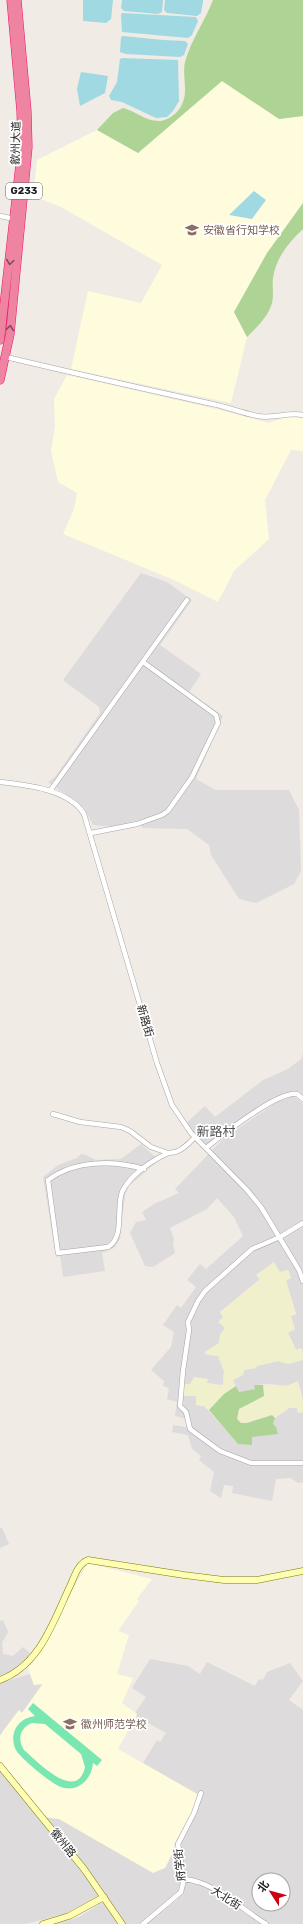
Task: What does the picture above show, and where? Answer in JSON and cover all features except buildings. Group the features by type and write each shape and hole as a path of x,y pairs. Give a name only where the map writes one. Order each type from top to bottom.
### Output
{"highway":[{"name":"歙州大道","path":"0,340 15,219 21,162 22,132 11,0"},
{"name":"歙州大道","path":"0,380 17,270 28,147 27,111 17,0"}],"street":[{"path":"0,216 15,219"},
{"path":"3,357 228,407 258,416 272,417 294,414 303,415"},
{"path":"50,791 187,600"},
{"path":"90,833 137,824 162,815 168,811 192,777 218,723 216,715 143,662"},
{"name":"新路街","path":"0,782 28,785 50,791 79,806 86,818 159,1070 175,1111 195,1138 254,1198 280,1237 299,1270 303,1281"},
{"path":"206,1148 250,1116 287,1095 297,1094 303,1099"},
{"path":"53,1114 80,1122 121,1127 130,1131 151,1146 168,1153"},
{"path":"144,1169 118,1163 85,1165 65,1170 48,1180 58,1253 108,1247 112,1244 117,1237 123,1192 132,1178 144,1169 155,1160 168,1153 180,1150 195,1138"},
{"path":"303,1223 280,1237 252,1249 205,1292 198,1301 188,1322 189,1330 182,1371 180,1406 186,1412 190,1429 220,1451 251,1463 303,1463"},
{"path":"0,1680 21,1669 34,1656 45,1637 78,1569 88,1560 224,1580 257,1580 303,1571"},
{"name":"徽州路","path":"0,1766 84,1869 122,1924"},
{"name":"府学街","path":"143,1924 179,1895 184,1879 178,1844 196,1809 201,1793"},
{"name":"大北街","path":"184,1879 199,1882 221,1894 266,1924"},
{"path":"43,1924 69,1916 104,1897"}],"shaded area":[{"name":"安徽省行知学校","path":"222,81 279,119 303,116 303,203 267,253 234,312 247,337 231,403 71,369 88,291 141,303 162,265 61,207 33,196 37,160 97,130 138,153"},
{"path":"67,375 220,410 269,423 286,417 303,418 303,451 291,450 265,500 269,539 234,571 218,602 174,580 63,534 74,509 77,493 58,482 51,451 55,427 54,399"},
{"path":"141,573 167,582 192,600 160,645 201,674 189,692 223,716 196,779 216,790 289,790 299,810 301,871 294,884 256,903 239,899 211,855 209,845 187,829 142,828 140,820 113,827 93,825 84,808 48,782 55,777 100,713 99,707 63,680"},
{"path":"303,1053 303,1096 299,1091 294,1091 277,1098 206,1146 185,1124 205,1106 215,1117 263,1080 288,1069 301,1059"},
{"path":"293,1096 303,1103 303,1352 301,1348 296,1350 288,1333 291,1316 296,1314 286,1280 291,1278 288,1270 280,1273 274,1262 257,1275 260,1279 220,1312 223,1317 225,1328 220,1335 219,1343 205,1352 205,1354 218,1356 224,1371 223,1386 207,1383 207,1379 183,1396 196,1396 196,1405 204,1406 239,1444 252,1444 252,1437 273,1424 275,1418 289,1408 297,1408 298,1413 303,1412 303,1482 298,1483 291,1478 276,1479 272,1501 232,1493 233,1486 224,1485 221,1498 210,1491 214,1472 199,1460 201,1456 192,1449 188,1435 172,1432 173,1425 186,1427 187,1419 175,1416 177,1402 167,1399 169,1388 163,1386 164,1381 151,1370 171,1347 174,1332 163,1325 177,1305 181,1308 196,1287 187,1280 200,1264 206,1269 243,1236 234,1217 217,1198 207,1209 170,1228 174,1239 173,1244 175,1253 153,1267 145,1266 130,1233 136,1222 146,1220 142,1212 154,1204 179,1193 175,1189 224,1138 277,1102"},
{"path":"141,1144 159,1160 129,1186 125,1195 120,1239 114,1248 102,1253 105,1271 63,1277 60,1256 56,1257 43,1177 58,1165 77,1158 81,1154 96,1160 121,1159"},
{"path":"303,1360 303,1402 300,1387 269,1384 255,1385 255,1389 239,1392 233,1380 243,1375 244,1370 256,1368 256,1366 278,1361 288,1364"},
{"path":"0,1528 2,1528 9,1544 0,1548"},
{"name":"徽州师范学校","path":"88,1563 152,1579 137,1599 139,1601 118,1631 129,1635 117,1674 133,1678 122,1703 137,1714 118,1749 197,1794 195,1806 174,1844 174,1850 165,1868 153,1873 59,1819 45,1817 0,1763 0,1736 19,1710 22,1713 43,1684 34,1685 28,1668 53,1630 60,1610"},
{"path":"3,1620 8,1632 2,1643 3,1654 13,1656 23,1647 32,1655 14,1670 0,1677 0,1621"},
{"path":"150,1659 188,1666 200,1674 207,1662 255,1686 259,1679 263,1680 267,1672 290,1663 303,1681 289,1700 303,1710 303,1924 146,1924 177,1900 183,1890 181,1842 203,1795 198,1792 197,1794 143,1763 157,1740 160,1742 166,1733 136,1716 137,1714 135,1713 146,1697 132,1688"},
{"path":"30,1674 34,1685 43,1683 22,1713 19,1710 0,1736 0,1683"},
{"path":"0,1771 83,1870 99,1896 64,1914 26,1924 0,1924"},
{"path":"45,1817 59,1819 165,1868 174,1850 176,1851 182,1877 178,1894 139,1924 126,1924 91,1874"},
{"path":"104,1901 119,1924 56,1924 79,1917"}],"green space":[{"path":"213,0 303,0 303,116 279,119 222,81 138,153 97,130 113,113 123,108 156,121 161,121 168,118 177,111 182,105 184,97 185,62"},
{"path":"303,203 303,229 288,245 277,264 273,278 273,300 268,313 262,322 247,337 234,312 267,253"},
{"path":"274,1262 280,1272 288,1270 291,1278 286,1281 296,1314 291,1316 295,1329 288,1333 296,1350 301,1348 303,1360 288,1364 278,1361 244,1370 243,1375 233,1380 236,1386 224,1394 209,1410 204,1406 196,1405 196,1396 183,1396 184,1384 190,1384 194,1377 208,1379 207,1383 223,1385 224,1371 218,1356 205,1354 205,1352 219,1343 220,1335 225,1328 218,1322 223,1317 220,1312 260,1280 256,1275"},
{"path":"298,1381 303,1402 303,1412 298,1413 297,1408 289,1408 275,1418 272,1415 247,1423 241,1423 237,1419 239,1409 264,1396 263,1385 286,1386"},
{"path":"254,1385 263,1385 264,1396 239,1409 237,1419 241,1423 247,1423 272,1415 275,1418 273,1424 276,1427 278,1434 252,1437 252,1445 238,1444 209,1410 224,1394 236,1386 239,1392 255,1389"},
{"path":"33,1703 102,1760 97,1766 93,1763 90,1774 83,1783 73,1788 61,1787 51,1782 37,1771 16,1750 13,1738 16,1728 19,1723 29,1717 35,1716 28,1709","holes":["32,1723 45,1724 81,1754 85,1767 81,1777 74,1781 65,1781 46,1770 24,1750 20,1738 22,1731"]}],"water":[{"path":"83,0 113,0 111,19 106,23 83,21"},
{"path":"122,0 163,0 162,12 158,14 124,11 121,8"},
{"path":"165,0 203,0 201,13 197,16 167,13 164,10"},
{"path":"122,13 196,17 198,21 192,35 188,38 122,32"},
{"path":"121,37 185,41 188,44 184,55 180,57 126,54 120,52"},
{"path":"120,59 178,60 179,101 167,117 156,118 122,102 111,100 109,96 117,82"},
{"path":"81,72 108,76 105,93 80,106 77,89"},
{"path":"254,191 266,200 252,219 229,215"}],"place":[{"name":"安徽省行知学校","path":"192,230"},
{"name":"徽州师范学校","path":"70,1724"}],"district":[{"name":"新路村","path":"216,1131"}]}
